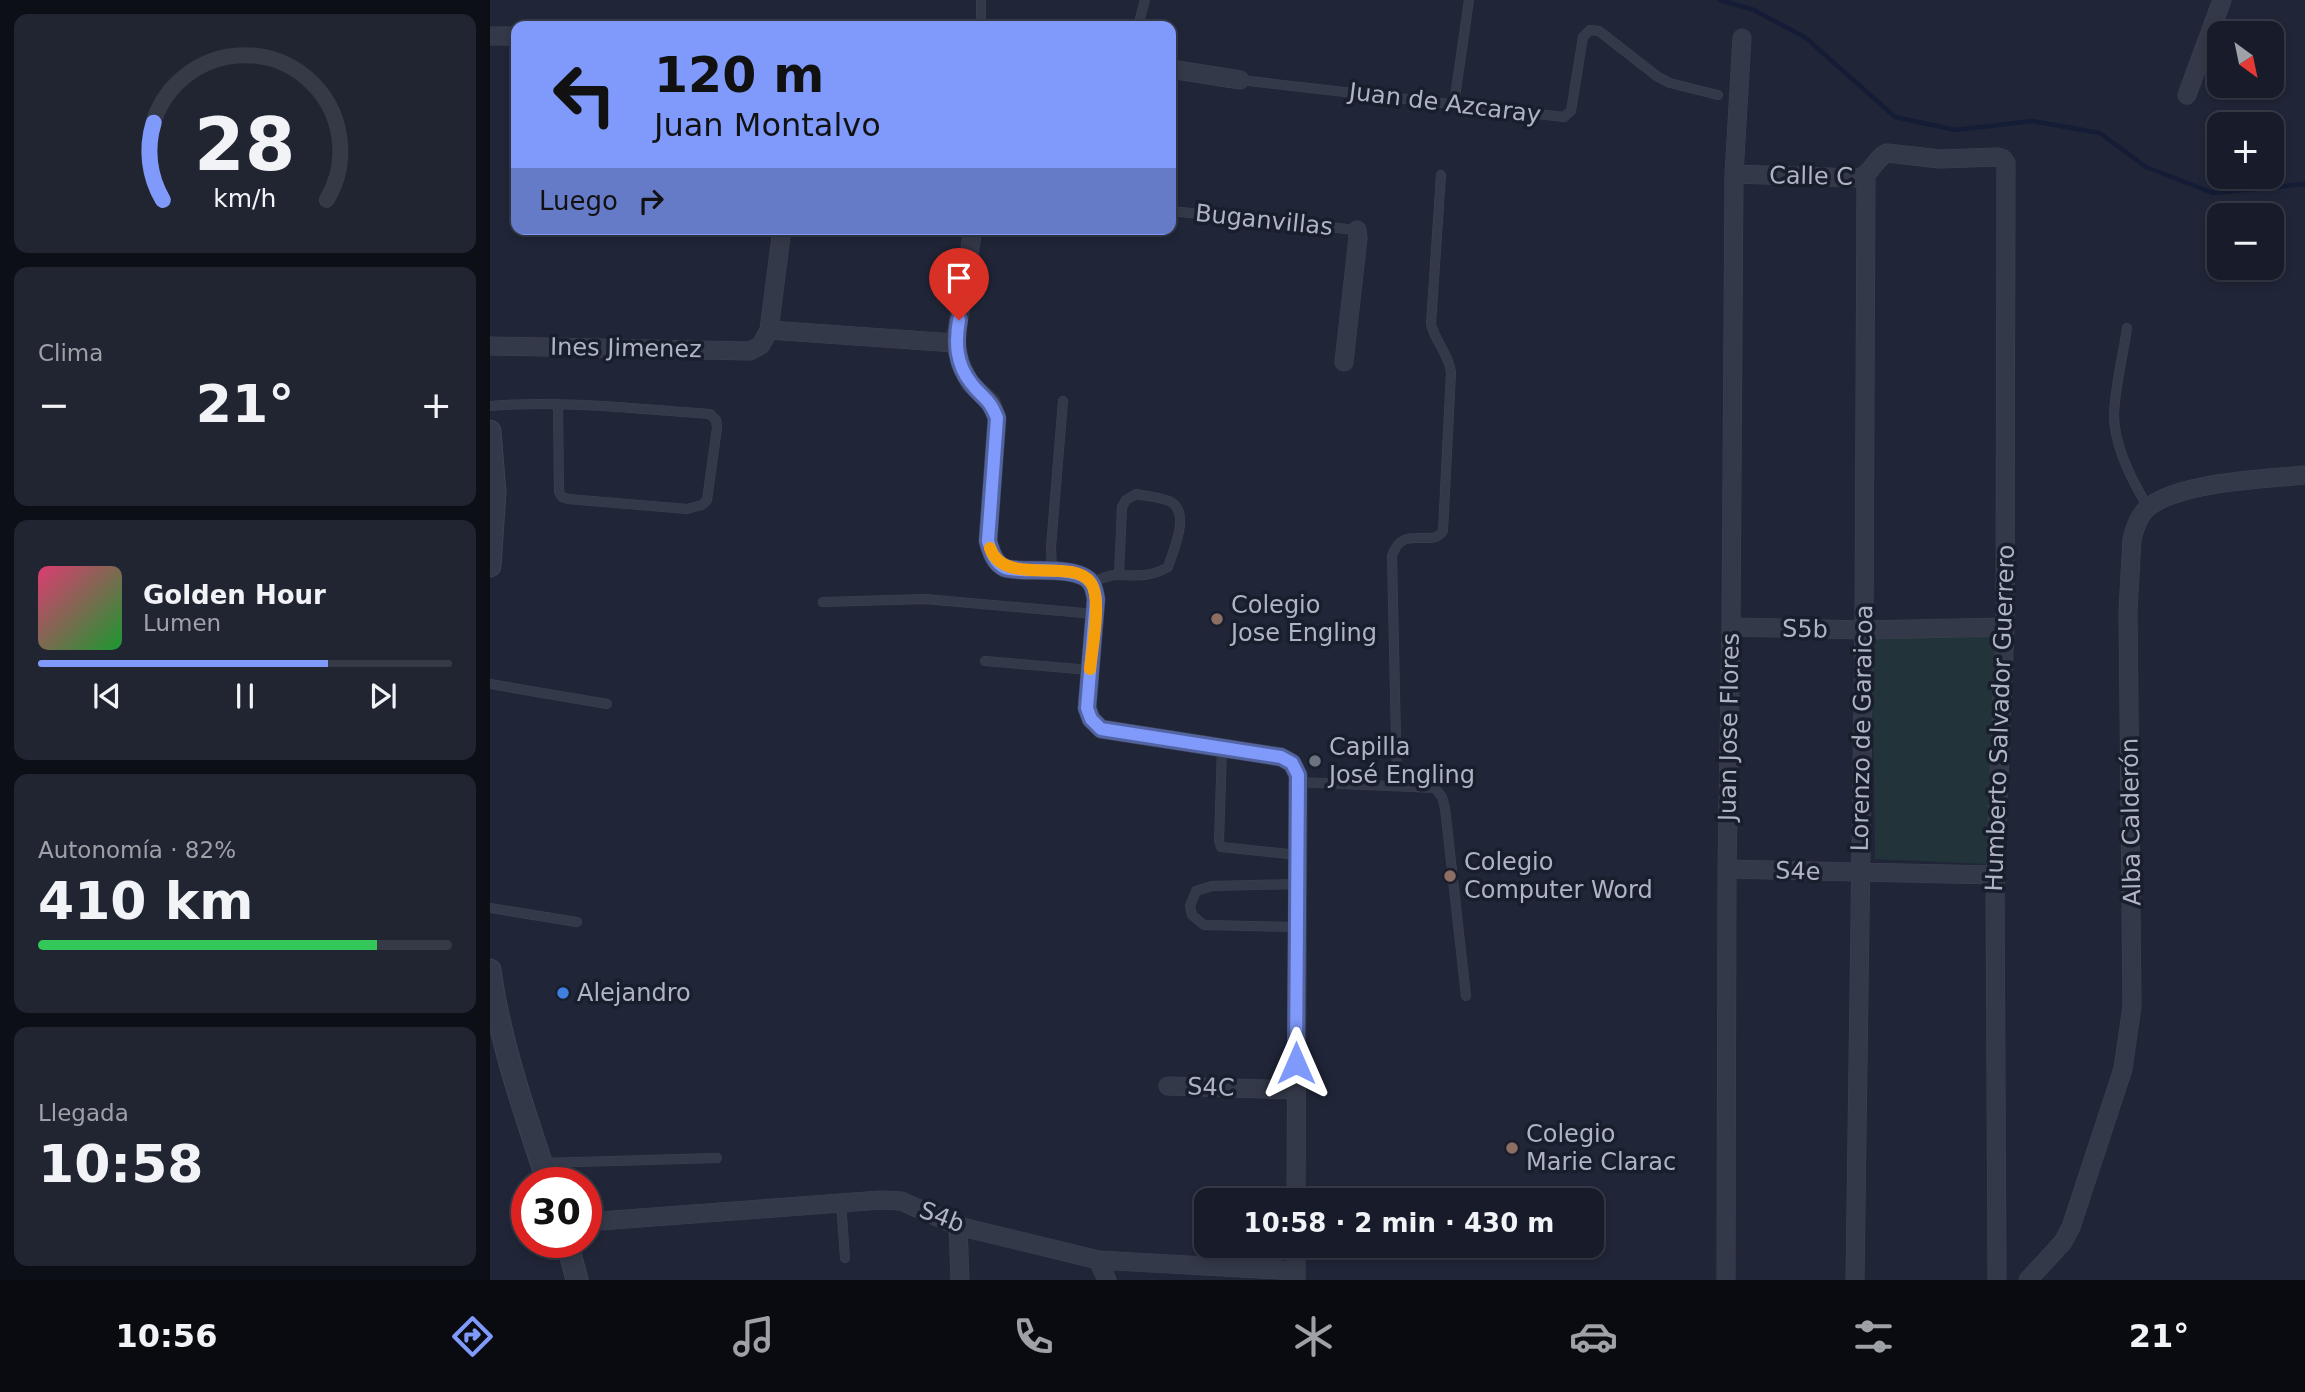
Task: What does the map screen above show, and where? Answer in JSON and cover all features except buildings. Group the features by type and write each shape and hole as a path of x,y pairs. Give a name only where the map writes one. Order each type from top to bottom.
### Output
{"street":[{"path":"2187,95 2222,0"},
{"path":"490,36 511,36"},
{"name":"Juan Jose Flores","path":"1726,1280 1734,174 1742,38"},
{"name":"Juan de Azcaray","path":"1176,70 1240,80"},
{"name":"Calle C","path":"1734,174 1859,178 1872,171 1880,156 1886,153 1940,159 2001,158"},
{"name":"Humberto Salvador Guerrero","path":"1997,1280 1995,874 2005,627 2006,163 2001,158"},
{"name":"Lorenzo de Garaicoa","path":"1855,1280 1864,630 1866,176"},
{"path":"1344,362 1357,230"},
{"path":"765,337 781,235"},
{"path":"972,235 955,343 961,365 970,383 991,403 997,418 988,541 994,558 1005,568 1052,570 1080,575 1091,582 1096,599 1087,708 1091,719 1101,729 1281,757 1292,763 1298,775 1296,1188"},
{"name":"Ines Jimenez","path":"490,346 750,351 765,337 955,343"},
{"path":"490,430 495,492 490,566"},
{"path":"2148,507 2175,491 2305,475"},
{"name":"Alba Calderón","path":"2028,1280 2063,1242 2071,1227 2123,1069 2132,992 2128,625 2132,539 2141,516 2148,507"},
{"name":"S5b","path":"1731,627 1864,630 2005,627"},
{"name":"S4e","path":"1727,869 1995,874"},
{"path":"490,970 516,1084 543,1167"},
{"name":"S4C","path":"1168,1086 1296,1090"},
{"name":"S4b","path":"602,1221 881,1199 901,1201 958,1226 1098,1260 1296,1276"},
{"path":"958,1226 960,1280"},
{"path":"571,1258 577,1280"},
{"path":"1296,1258 1296,1276"},
{"path":"1098,1260 1107,1280"}],"lane":[{"path":"981,0 981,21"},
{"path":"1139,21 1145,0"},
{"path":"1454,104 1469,0"},
{"name":"Juan de Azcaray","path":"1240,80 1564,117 1571,111 1583,37 1590,30 1599,31 1658,77 1670,83 1718,95"},
{"path":"1397,785 1392,556 1394,548 1407,538 1440,536 1444,524 1451,372 1431,324 1441,175"},
{"name":"Buganvillas","path":"1176,212 1357,230"},
{"path":"2127,328 2114,416 2119,443 2138,491 2148,507"},
{"path":"1052,570 1051,547 1063,401"},
{"path":"490,406 558,404 710,414 716,420 718,428 707,500 702,505 687,509 562,497 559,492 558,404"},
{"path":"1091,582 1119,575 1127,577 1157,573 1168,568 1181,523 1177,508 1171,502 1136,494 1126,500 1122,507 1119,575"},
{"path":"823,602 925,599 1095,614"},
{"path":"985,661 1090,670"},
{"path":"490,684 607,704"},
{"path":"1222,747 1219,841 1222,847 1297,855"},
{"path":"1298,782 1435,788 1445,808 1466,996"},
{"path":"1297,884 1212,886 1196,891 1190,906 1192,915 1205,925 1297,927"},
{"path":"490,908 577,922"},
{"path":"602,1168 717,1157"},
{"path":"841,1202 845,1258"}],"shaded area":[{"path":"1997,634 1986,864 1875,859 1872,638"}],"waterway":[{"path":"1720,0 1754,10 1806,38 1895,117 1955,130 2032,121 2100,133 2146,167 2213,193 2305,184"}],"slow traffic":[{"path":"990,548 994,558 1005,568 1052,570 1080,575 1091,582 1096,599 1090,669"}],"place":[{"name":"Colegio Jose Engling","path":"1217,619"},
{"name":"Capilla José Engling","path":"1315,761"},
{"name":"Colegio Computer Word","path":"1450,876"},
{"name":"Alejandro","path":"563,993"},
{"name":"Colegio Marie Clarac","path":"1512,1148"}],"route":[{"path":"959,320 955,343 961,365 970,383 991,403 997,418 988,541 994,558 1005,568 1052,570 1080,575 1091,582 1096,599 1087,708 1091,719 1101,729 1281,757 1292,763 1298,775 1296,1063"}]}
